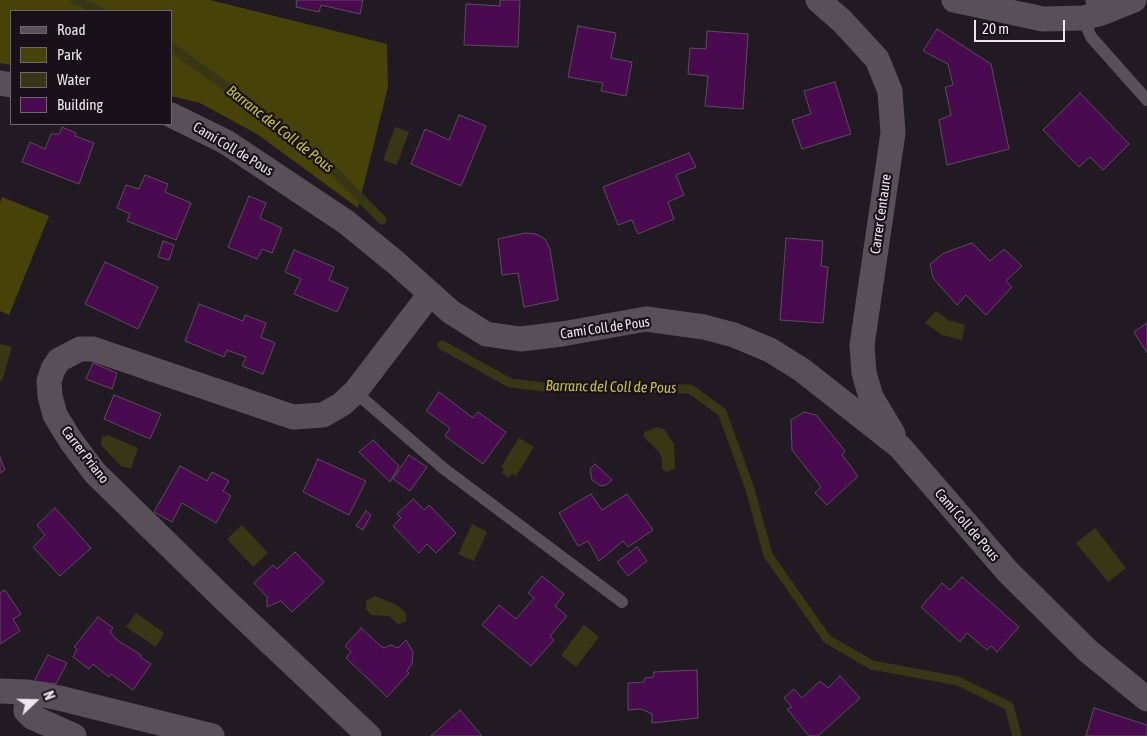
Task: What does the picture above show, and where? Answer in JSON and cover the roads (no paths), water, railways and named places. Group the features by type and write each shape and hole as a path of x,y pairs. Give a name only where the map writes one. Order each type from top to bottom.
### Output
{"street":[{"name":"Carrer Centaure","path":"818,0 842,21 877,59 890,90 893,133 862,345 864,373 871,397 900,447"},
{"path":"954,0 1043,20 1134,0"},
{"name":"Camí Coll de Pous","path":"172,115 226,142 346,222 465,322 486,334 520,339 562,334 646,319 704,327 734,335 770,350 802,370 900,447 1008,572 1088,651 1147,698"},
{"name":"Carrer Priano","path":"356,732 95,472 71,441 56,415 50,396 50,381 53,369 59,360 80,349 93,349 292,417 323,415 342,404 355,392 430,294"},
{"path":"0,691 27,692 59,698 212,736"},
{"path":"27,692 26,710 32,717 74,736"}],"lane":[{"path":"1094,10 1090,37 1147,100"},
{"path":"355,392 443,468 622,602"}],"water":[{"path":"395,127 409,132 397,165 383,160"},
{"path":"936,311 948,320 965,325 962,340 942,335 925,323"},
{"path":"0,344 12,347 2,381 0,380"},
{"path":"657,427 664,429 674,444 675,468 667,472 662,469 662,458 659,452 643,436 645,432"},
{"path":"108,435 138,448 131,468 122,467 101,445 102,437"},
{"path":"519,438 534,447 516,476 512,473 509,478 502,473 504,469 501,467"},
{"path":"472,524 487,532 474,561 458,554"},
{"path":"242,525 268,553 253,567 227,539"},
{"path":"1095,528 1126,568 1108,582 1076,543"},
{"path":"375,596 397,605 406,613 406,622 398,624 389,616 371,615 366,609 366,601"},
{"path":"136,613 164,633 156,647 126,627"},
{"path":"584,625 599,637 576,667 561,655"}],"waterway":[{"name":"Barranc del Coll de Pous","path":"75,0 98,10"},
{"name":"Barranc del Coll de Pous","path":"172,48 260,111 335,172 382,220"},
{"name":"Barranc del Coll de Pous","path":"442,345 510,383 544,387 690,389 722,412 750,489 768,555 827,639 872,665 958,681 1009,706 1017,736"}]}
